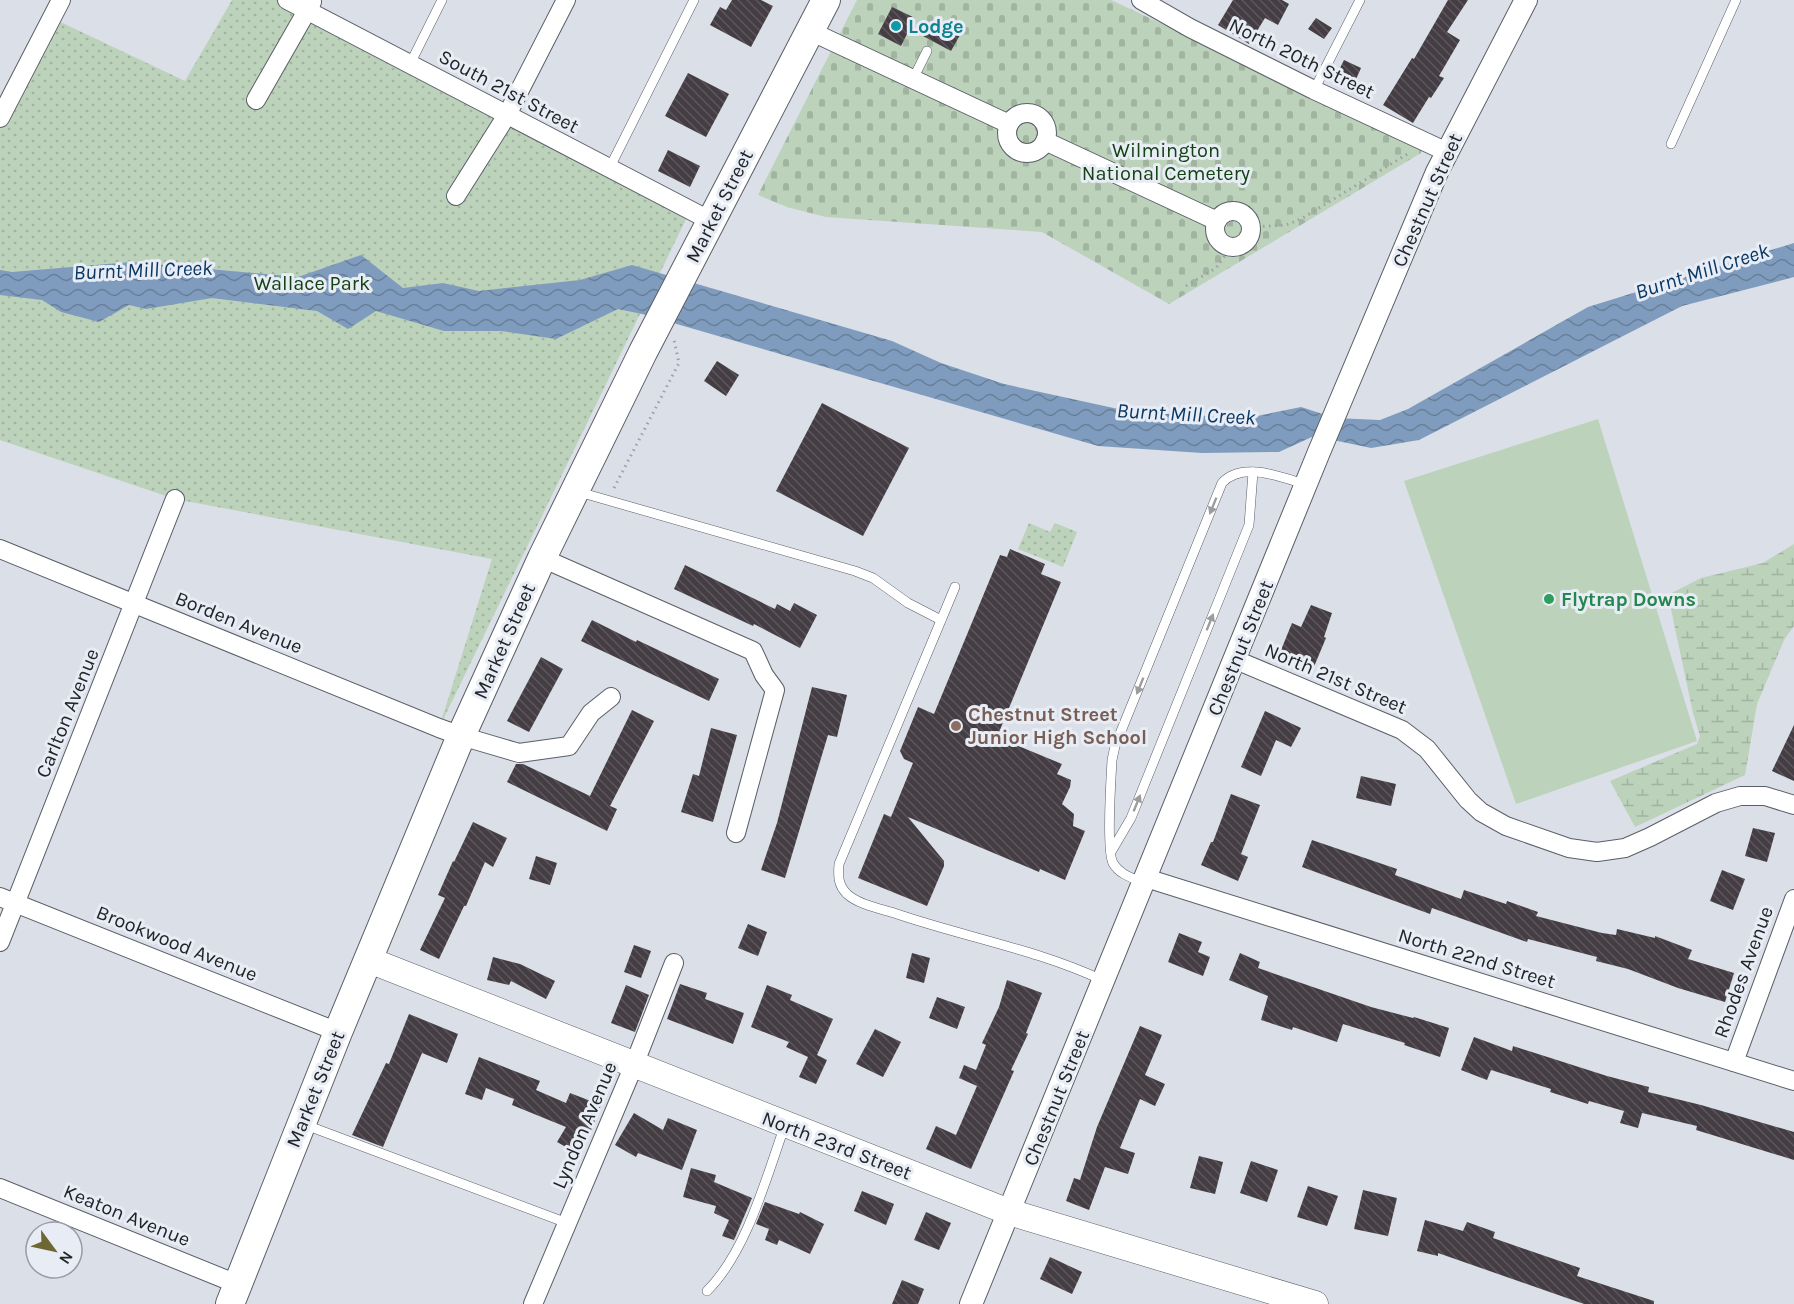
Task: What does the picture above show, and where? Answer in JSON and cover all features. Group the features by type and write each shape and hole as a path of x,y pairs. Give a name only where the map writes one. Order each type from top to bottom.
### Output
{"main road":[{"name":"Market Street","path":"234,1294 338,1032 461,736 542,558 574,490 826,0"},
{"name":"North 23rd Street","path":"369,960 1009,1212 1315,1304"}],"street":[{"path":"0,118 61,0"},
{"name":"South 21st Street","path":"287,0 310,5 410,64 711,221"},
{"path":"456,196 507,115 566,0"},
{"name":"North 20th Street","path":"1141,0 1175,8 1190,28 1314,90 1447,152"},
{"name":"Chestnut Street","path":"971,1304 1306,485 1437,172 1526,0"},
{"path":"255,100 310,5"},
{"path":"810,31 1009,124"},
{"path":"1036,114 1045,123 1047,135 1045,141 1035,151 1022,152 1016,149 1008,138 1009,124 1018,115 1036,114"},
{"path":"1045,141 1217,221"},
{"path":"1237,211 1247,217 1251,227 1251,233 1242,245 1231,247 1217,237 1217,221 1226,213 1237,211"},
{"name":"Carlton Avenue","path":"0,942 8,900 134,604 175,500"},
{"name":"Borden Avenue","path":"0,549 461,736 519,753 569,746 591,713 611,697"},
{"path":"542,558 753,651 764,675 775,690 736,833"},
{"name":"North 21st Street","path":"1236,660 1402,730 1427,749 1468,800 1481,812 1506,826 1569,849 1597,852 1625,848 1716,803 1740,796 1765,796 1794,805"},
{"name":"North 22nd Street","path":"1145,881 1794,1081"},
{"name":"Rhodes Avenue","path":"1734,1062 1794,899"},
{"name":"Brookwood Avenue","path":"8,900 338,1032"},
{"name":"Lyndon Avenue","path":"532,1304 634,1065 674,963"},
{"name":"Keaton Avenue","path":"0,1188 234,1294"}],"lane":[{"path":"410,64 442,0"},
{"path":"609,169 694,0"},
{"path":"1314,90 1360,0"},
{"path":"1671,144 1736,0"},
{"path":"913,79 927,51"},
{"path":"1145,881 1123,874 1113,862 1110,854 1112,760 1115,746 1222,483 1228,477 1253,472 1267,473 1306,485"},
{"path":"1110,854 1131,818 1249,525 1253,472"},
{"path":"574,490 601,500 855,571 873,578 908,603 941,620"},
{"path":"955,587 839,864 837,876 841,887 848,895 859,901 920,922 1077,968 1104,981"},
{"path":"301,1124 567,1223"},
{"path":"707,1292 721,1275 742,1237 785,1125"}],"path":[{"path":"1251,227 1286,225 1301,219 1410,152"},
{"path":"1186,286 1216,268 1231,247"}],"green space":[{"name":"Wallace Park","path":"232,0 287,0 690,211 439,728 492,559 175,499 0,440 0,118 52,18 185,81"},
{"name":"Wilmington National Cemetery","path":"857,0 1111,0 1422,146 1421,153 1169,304 1042,232 826,217 787,207 758,195"},
{"name":"Flytrap Downs","path":"1598,419 1697,741 1516,804 1404,481"},
{"path":"1029,523 1050,532 1055,523 1077,532 1063,567 1018,549"},
{"path":"1794,544 1794,626 1784,640 1757,704 1745,775 1635,827 1610,781 1697,744 1700,736 1668,595 1701,578 1763,563"}],"water":[{"name":"Burnt Mill Creek","path":"1794,243 1794,277 1682,306 1419,440 1371,448 1314,436 1279,452 1202,453 1098,446 618,309 556,339 501,331 444,331 376,311 348,329 317,311 212,298 146,309 129,305 99,322 61,312 42,300 0,295 0,270 12,272 131,262 298,277 361,255 403,288 443,283 479,291 580,280 632,265 892,341 941,363 1004,384 1132,412 1247,418 1301,407 1335,418 1380,420 1408,409 1588,307"}],"building":[{"path":"732,0 761,0 773,6 751,47 710,25 720,7 726,10"},
{"path":"1233,0 1282,0 1289,4 1278,25 1265,18 1249,44 1218,25"},
{"path":"1448,0 1468,0 1447,32 1460,40 1439,76 1444,78 1413,123 1383,105 1412,58 1414,59"},
{"name":"Lodge","path":"892,7 915,18 901,46 878,34"},
{"path":"1316,18 1332,28 1324,39 1308,29"},
{"path":"932,20 960,35 951,51 923,36"},
{"path":"1344,60 1361,68 1353,86 1335,78"},
{"path":"688,73 729,94 706,137 665,116"},
{"path":"668,150 700,166 690,187 658,171"},
{"path":"717,361 739,375 726,396 704,381"},
{"path":"822,403 909,448 863,536 776,491"},
{"name":"Chestnut Street Junior High School","path":"1010,549 1045,564 1041,574 1061,582 997,737 1062,764 1057,774 1071,780 1062,804 1074,814 1073,826 1085,831 1065,880 1040,869 1039,872 908,817 944,861 927,906 858,878 884,814 891,817 913,763 904,759 900,751 918,707 934,714 1000,555 1007,557"},
{"path":"685,565 775,609 777,604 790,611 794,603 817,615 800,648 754,624 753,626 674,589"},
{"path":"1311,605 1332,613 1324,637 1326,638 1313,669 1279,655 1292,623 1301,627"},
{"path":"592,620 719,679 709,701 581,641"},
{"path":"541,657 563,669 529,732 507,721"},
{"path":"812,687 847,695 837,737 828,735 785,878 761,870 777,823"},
{"path":"632,710 654,721 610,806 617,809 607,831 507,782 516,764 523,764 590,796"},
{"path":"1265,711 1301,728 1291,747 1276,740 1261,776 1241,767"},
{"path":"1794,725 1794,781 1772,771"},
{"path":"711,728 737,735 713,822 681,812 693,774 699,776"},
{"path":"1361,776 1396,784 1391,806 1356,798"},
{"path":"1231,794 1260,805 1241,854 1248,857 1238,881 1201,865 1213,842"},
{"path":"473,822 507,838 493,867 485,862 439,959 420,950 445,898 438,895"},
{"path":"1753,828 1775,833 1767,862 1745,856"},
{"path":"1312,840 1397,869 1395,875 1461,899 1464,890 1538,912 1536,916 1602,933 1616,935 1617,929 1655,938 1655,936 1692,950 1688,959 1734,973 1725,1002 1678,988 1628,969 1596,961 1597,957 1528,939 1527,942 1432,908 1430,914 1302,867"},
{"path":"536,856 557,863 550,885 529,879"},
{"path":"1722,870 1745,879 1733,910 1710,901"},
{"path":"748,924 767,932 758,956 738,948"},
{"path":"1179,933 1202,942 1198,952 1210,957 1203,976 1168,962"},
{"path":"634,945 651,951 641,978 624,972"},
{"path":"912,953 930,958 924,983 906,978"},
{"path":"1240,953 1260,962 1258,968 1371,1007 1449,1028 1440,1057 1404,1045 1405,1043 1343,1024 1337,1042 1293,1027 1292,1030 1261,1020 1268,996 1229,980"},
{"path":"493,957 520,964 555,981 546,999 511,981 509,985 487,980"},
{"path":"1007,980 1042,993 1026,1033 1028,1034 1011,1070 1014,1071 971,1169 926,1149 936,1126 956,1135 977,1086 959,1078 964,1065 976,1070 986,1045 982,1043 999,1007"},
{"path":"680,984 707,993 705,999 744,1013 733,1044 667,1019"},
{"path":"626,985 649,995 635,1032 611,1023"},
{"path":"767,985 792,995 790,1000 833,1019 817,1055 827,1060 816,1084 799,1077 808,1057 786,1047 789,1042 751,1027"},
{"path":"937,997 965,1007 957,1029 929,1018"},
{"path":"409,1014 458,1034 447,1063 422,1053 383,1147 352,1135 386,1063 389,1064"},
{"path":"1140,1026 1162,1035 1145,1075 1165,1084 1155,1106 1140,1099 1120,1148 1135,1153 1128,1174 1105,1167 1089,1210 1066,1201 1074,1178 1080,1180 1097,1127"},
{"path":"875,1029 901,1042 883,1077 856,1064"},
{"path":"1474,1037 1512,1051 1513,1046 1649,1087 1648,1092 1794,1132 1794,1160 1696,1130 1697,1126 1642,1113 1638,1128 1620,1123 1624,1111 1589,1101 1588,1104 1550,1092 1551,1089 1491,1070 1487,1080 1461,1070"},
{"path":"479,1057 540,1081 536,1090 566,1103 570,1093 601,1105 590,1133 584,1130 573,1151 557,1142 566,1127 512,1105 514,1099 486,1088 482,1100 465,1094"},
{"path":"634,1113 663,1130 668,1118 697,1130 682,1170 638,1153 636,1157 615,1145"},
{"path":"1199,1156 1223,1162 1215,1194 1190,1188"},
{"path":"1251,1161 1278,1170 1267,1202 1240,1193"},
{"path":"691,1168 716,1175 714,1182 752,1198 734,1240 722,1236 729,1220 714,1213 716,1206 683,1197"},
{"path":"1308,1186 1338,1196 1327,1226 1297,1217"},
{"path":"1363,1190 1397,1198 1388,1236 1354,1229"},
{"path":"862,1191 894,1204 886,1225 854,1211"},
{"path":"765,1202 799,1214 800,1212 824,1224 810,1254 779,1240 777,1245 765,1240 769,1229 756,1224"},
{"path":"926,1212 951,1223 939,1250 914,1240"},
{"path":"1425,1220 1463,1231 1467,1222 1495,1232 1493,1238 1580,1268 1577,1276 1654,1301 1654,1304 1584,1304 1438,1253 1438,1256 1417,1251"},
{"path":"1050,1257 1082,1272 1072,1294 1040,1279"},
{"path":"902,1280 924,1289 918,1304 892,1304"}],"place":[{"name":"Lodge","path":"896,26"},
{"name":"Flytrap Downs","path":"1549,599"},
{"name":"Chestnut Street Junior High School","path":"956,726"}]}
